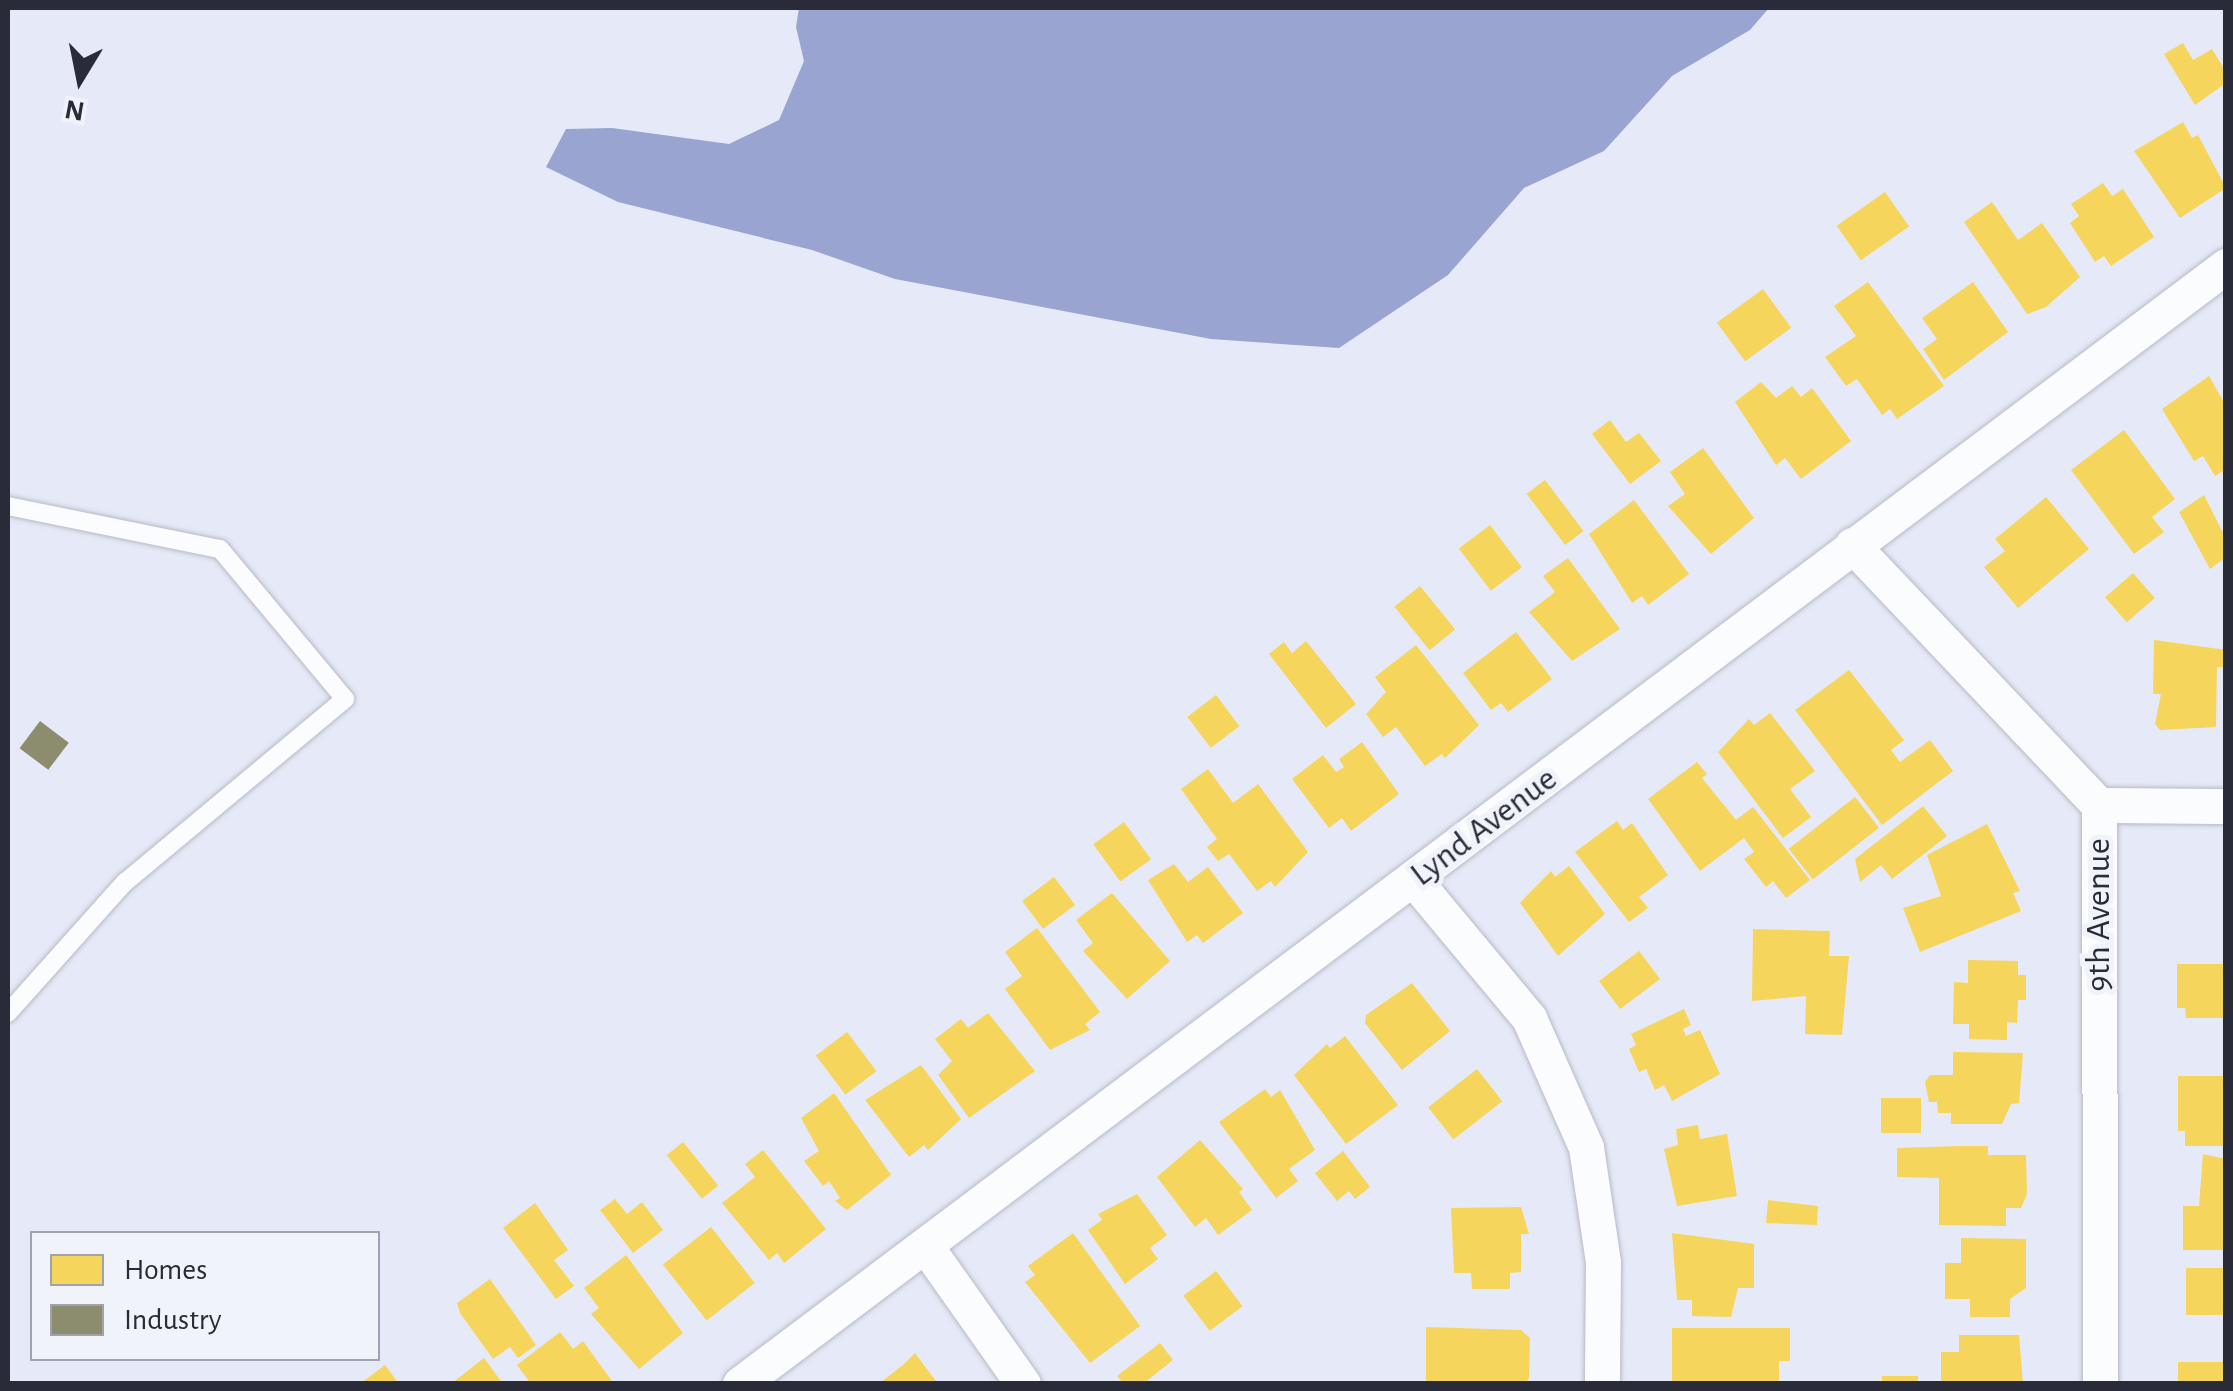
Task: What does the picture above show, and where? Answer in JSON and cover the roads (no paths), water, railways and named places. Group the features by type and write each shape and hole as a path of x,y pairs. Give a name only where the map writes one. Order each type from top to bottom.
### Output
{"street":[{"name":"Lynd Avenue","path":"740,1384 2226,266"},
{"name":"9th Avenue","path":"1852,545 2099,805 2100,1384"},
{"path":"2099,805 2226,806"},
{"path":"1414,880 1529,1018 1586,1147 1603,1262 1602,1384"},
{"path":"924,1245 1023,1384"}],"lane":[{"path":"8,506 220,549 345,699 125,882 8,1013"}],"water":[{"path":"799,8 1769,8 1750,30 1672,76 1604,151 1524,188 1448,275 1339,348 1211,339 895,279 812,250 618,202 546,167 566,129 612,128 729,144 779,120 804,61 796,27"}]}
